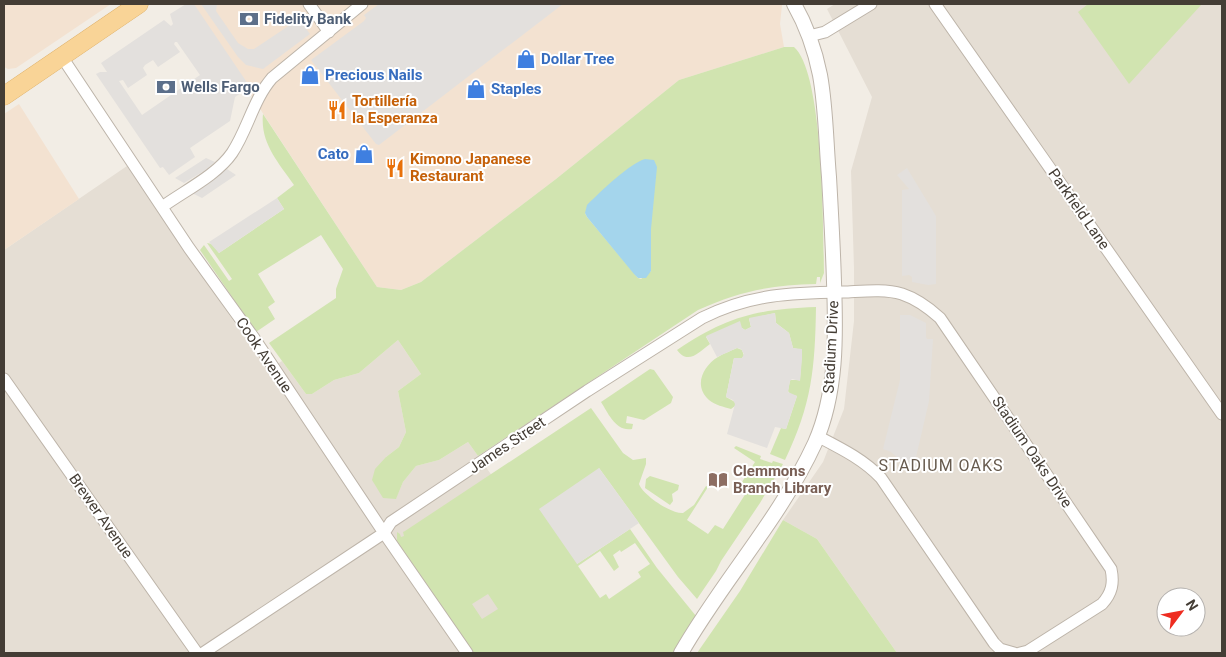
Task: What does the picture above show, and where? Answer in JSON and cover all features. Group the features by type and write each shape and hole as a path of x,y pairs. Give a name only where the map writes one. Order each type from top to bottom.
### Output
{"main road":[{"path":"5,91 62,57 139,4"}],"street":[{"path":"308,4 329,32"},
{"path":"162,206 216,170 226,161 237,145 264,87 272,78 362,4"},
{"name":"Stadium Drive","path":"681,653 771,520 799,473 818,436 826,413 830,391 834,364 834,292 832,226 823,101 820,75 809,36 794,4"},
{"path":"809,36 825,32 872,4"},
{"name":"Parkfield Lane","path":"936,4 1222,414"},
{"name":"Cook Avenue","path":"62,57 189,248 254,338 384,533 467,653"},
{"name":"Stadium Oaks Drive","path":"834,292 885,291 900,294 914,298 940,318 1111,569 1112,589 1108,598 1102,604 1028,651 1020,653"},
{"name":"James Street","path":"203,653 384,533 391,522 571,402 702,318 732,305 763,297 796,293 834,292"},
{"name":"Brewer Avenue","path":"4,379 197,653"},
{"path":"818,436 871,468 880,478 994,644 1000,649 1014,653"}],"shaded area":[{"path":"4,4 111,4 16,68 8,69 4,67"},
{"path":"186,4 194,4 250,87 235,97 230,121 190,148 195,157 169,175 163,167 160,168 96,74 107,72 101,63 164,20 171,26 173,24 170,14","holes":["177,42 200,75 142,115 119,81 123,80 128,88 147,75 143,68 145,65 153,60 158,67 180,52 174,44"]},
{"path":"191,4 781,4 780,24 784,47 679,80 556,179 421,282 401,290 377,287"},
{"path":"201,4 217,4 216,11 238,43 248,49 254,49 299,19 310,34 263,69 246,65 238,57"},
{"path":"379,4 563,4 379,145 376,144 311,60 364,21 366,18 364,15"},
{"path":"835,4 1222,4 1222,653 897,653 817,539 783,520 823,462 844,409 854,321 851,171 872,97 827,9"},
{"path":"19,104 79,199 4,250 4,114"},
{"path":"206,158 215,162 184,183 175,178"},
{"path":"127,166 267,370 282,361 306,394 312,394 334,380 359,373 398,340 421,374 398,391 406,432 399,447 386,457 396,498 403,482 416,466 439,460 468,442 618,653 4,653 4,250"},
{"path":"907,168 936,216 936,284 928,285 912,282 912,277 909,275 902,276 902,190 909,189 897,175"},
{"path":"227,169 236,175 202,198 192,193"},
{"path":"277,198 284,209 219,253 209,242"},
{"path":"775,313 776,323 789,333 793,348 802,349 802,359 800,381 792,379 790,381 788,392 797,396 786,429 775,427 767,448 727,434 735,404 733,400 726,397 734,358 742,358 744,354 741,349 737,348 717,357 706,336 740,321 742,328 745,330 751,327 749,318"},
{"path":"900,315 910,315 926,323 926,337 927,339 933,339 929,401 914,466 905,464 891,452 883,449 900,380"},
{"path":"599,468 639,523 577,564 539,509"}],"green space":[{"path":"1088,4 1202,4 1129,84 1078,12"},
{"path":"784,47 794,47 804,62 811,87 820,153 824,273 820,283 820,277 817,277 816,284 756,290 713,303 698,310 478,456 468,442 439,460 416,466 403,482 396,499 383,498 372,480 375,469 399,447 406,432 398,391 421,374 398,340 359,373 334,380 312,394 306,394 269,343 336,298 336,289 343,269 321,235 258,274 275,302 268,307 275,319 256,332 200,250 204,245 229,281 232,279 207,243 212,244 219,253 284,209 277,198 294,185 276,160 267,143 264,134 263,114 377,287 401,290 421,282 556,179 679,80","holes":["585,213 651,229 651,271 641,279 638,278"]},
{"path":"816,307 815,349 810,385 801,421 785,460 770,454 781,428 786,429 797,396 790,394 788,391 790,380 800,380 802,350 793,348 789,333 776,323 775,313 749,319 751,327 745,330 742,328 706,337 710,344 693,356 685,357 677,350 727,322 743,317 776,310"},
{"path":"737,348 742,350 744,356 741,359 734,358 726,397 735,402 735,406 731,409 717,405 709,400 704,395 701,383 704,371 713,361"},
{"path":"650,369 654,370 673,397 671,403 644,420 627,416 626,423 633,424 632,429 621,428 613,421 601,402"},
{"path":"591,408 623,453 633,460 646,458 646,464 639,484 658,503 683,513 694,505 706,486 708,487 687,520 708,534 715,525 723,529 748,490 740,485 755,462 734,448 736,446 761,456 760,459 783,464 760,503 697,599 678,577 599,468 577,564 630,529 657,568 696,616 675,653 474,653 397,541 397,532 401,537 404,536 403,532","holes":["635,543 650,564 638,572 641,577 609,599 606,594 600,598 578,566 600,551 614,571 619,567 613,555","488,594 498,609 482,619 472,604"]},
{"path":"650,476 679,485 678,490 672,494 673,501 670,505 645,488 646,479"},
{"path":"783,520 817,539 897,653 697,653 740,591"}],"water":[{"path":"645,159 654,160 657,167 651,229 651,271 646,278 638,278 585,213 587,205 607,186 631,166"}],"place":[{"name":"Fidelity Bank","path":"249,19"},
{"name":"Dollar Tree","path":"526,59"},
{"name":"Precious Nails","path":"310,75"},
{"name":"Wells Fargo","path":"166,87"},
{"name":"Staples","path":"476,89"},
{"name":"Tortillería la Esperanza","path":"337,110"},
{"name":"Cato","path":"364,154"},
{"name":"Kimono Japanese Restaurant","path":"395,168"},
{"name":"Clemmons Branch Library","path":"718,480"}],"district":[{"name":"STADIUM OAKS","path":"941,465"}]}
